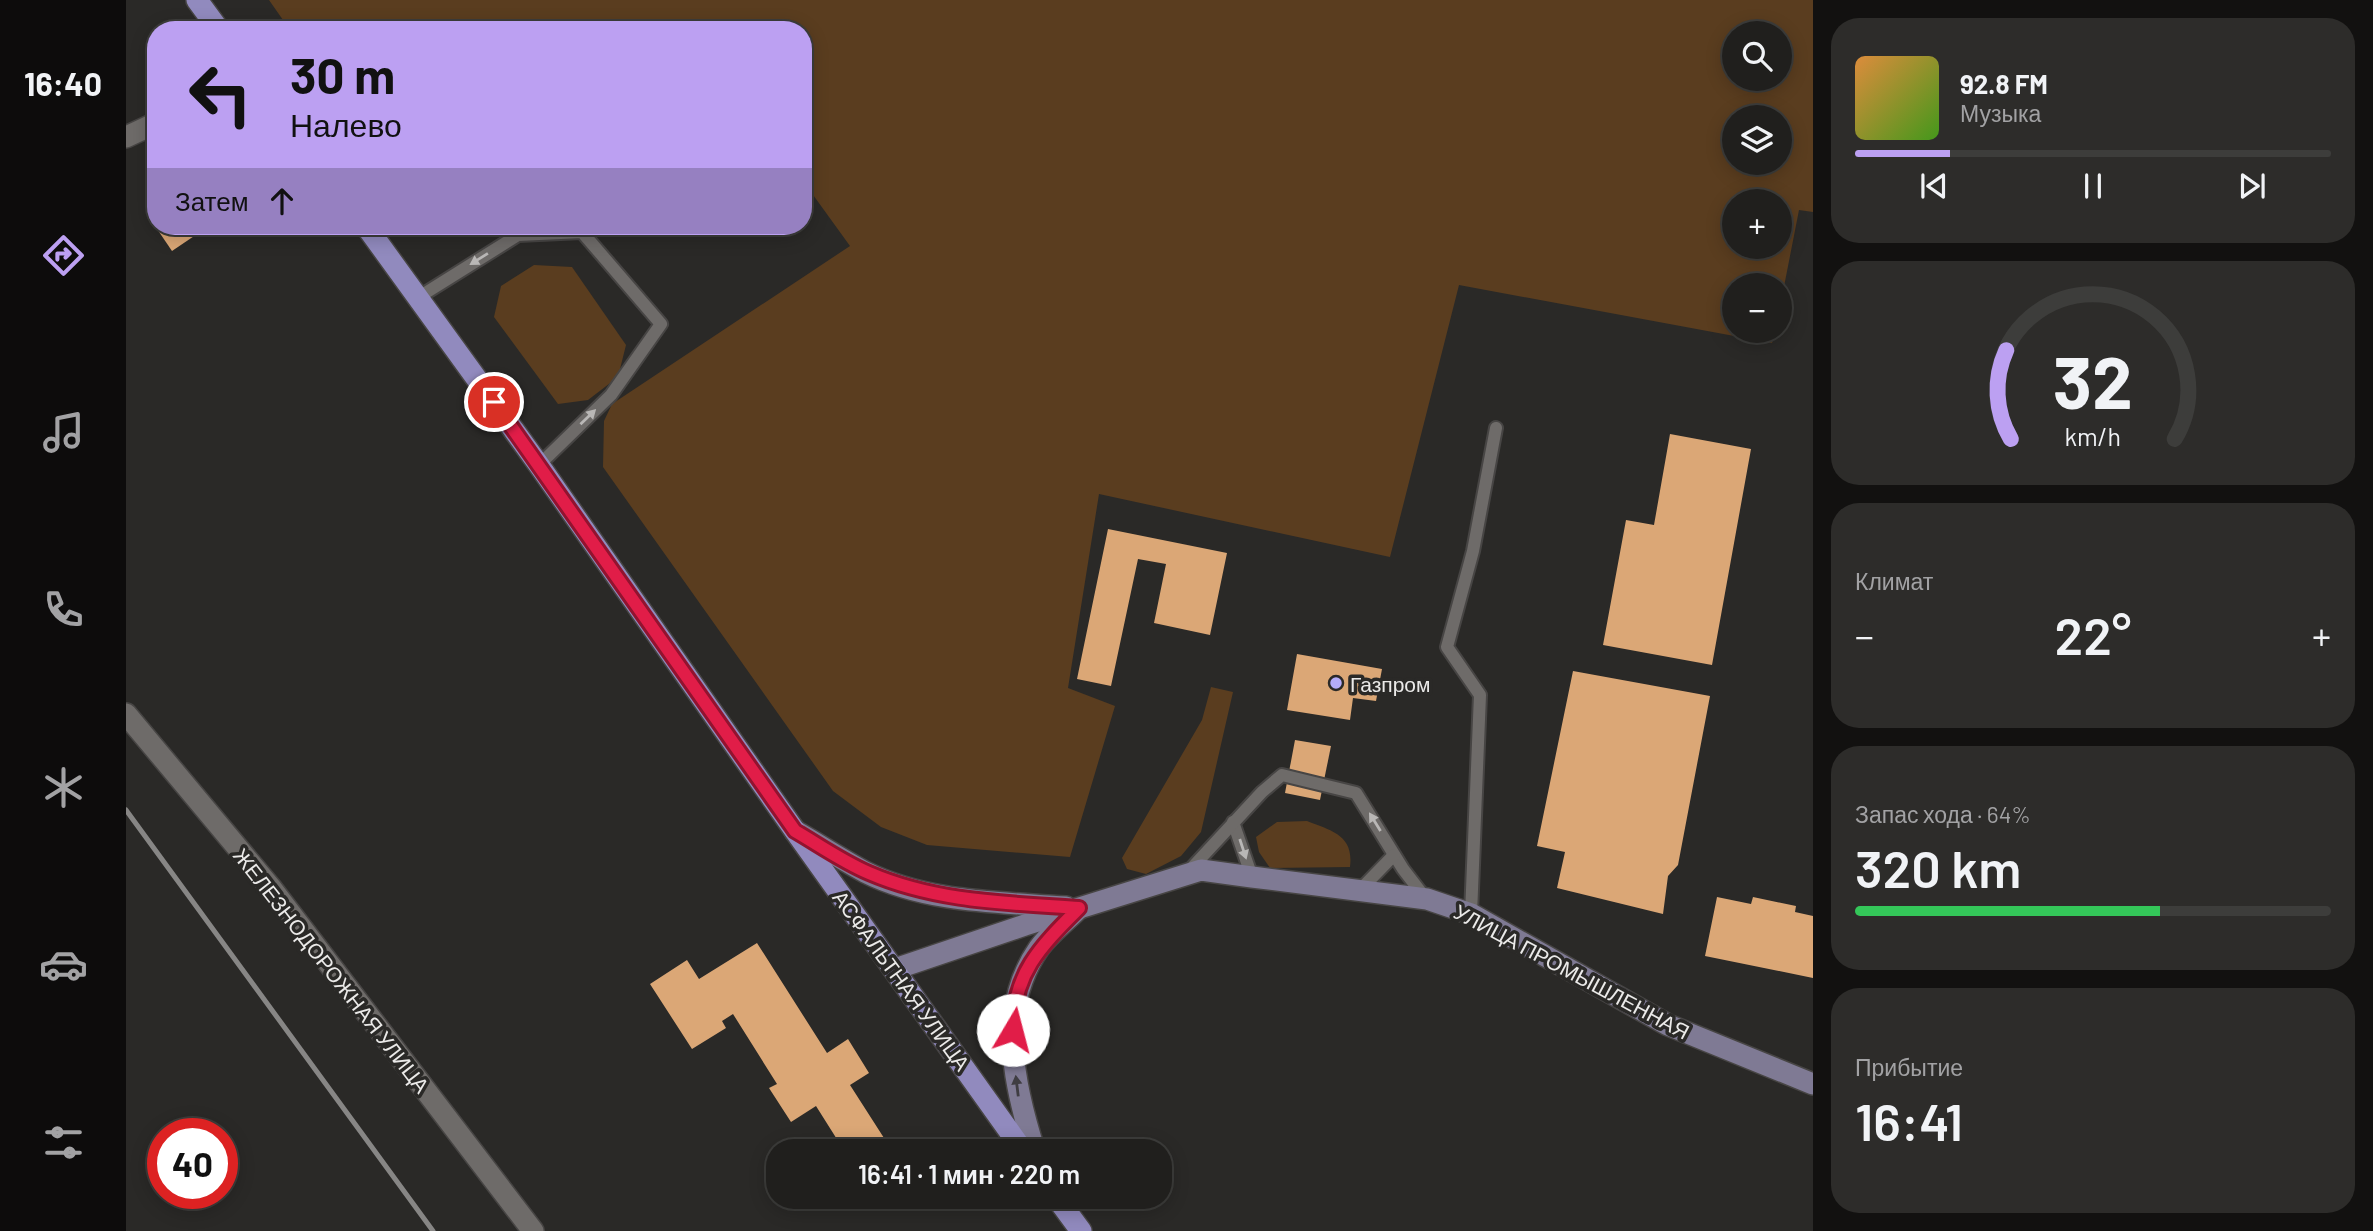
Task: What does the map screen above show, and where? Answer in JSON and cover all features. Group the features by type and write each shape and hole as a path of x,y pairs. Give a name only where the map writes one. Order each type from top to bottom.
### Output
{"main road":[{"path":"197,0 212,21"},
{"name":"АСФАЛЬТНАЯ УЛИЦА","path":"373,235 539,464 795,831 1015,1139"},
{"path":"1065,1209 1082,1231"}],"street":[{"path":"126,137 147,127"},
{"name":"ЖЕЛЕЗНОДОРОЖНАЯ УЛИЦА","path":"126,714 272,889 533,1231"},
{"path":"795,831 866,872 902,886 985,902 1079,908"},
{"name":"УЛИЦА ПРОМЫШЛЕННАЯ","path":"895,969 1201,870 1427,899 1471,914 1668,1025 1813,1084"},
{"path":"1031,1139 1020,1103 1013,1049 1013,1012 1022,979 1040,947 1079,908"}],"lane":[{"path":"419,297 518,235"},
{"path":"539,464 611,395 661,324 585,235"},
{"path":"1471,914 1480,695 1447,647 1473,551 1496,428"},
{"path":"1185,875 1262,792 1282,775 1356,793 1395,855 1427,899"},
{"path":"1233,822 1252,877"},
{"path":"1360,890 1395,855"}],"shaded area":[{"path":"269,0 1813,0 1813,212 1799,210 1792,246 1792,189 1722,189 1722,259 1789,259 1787,273 1722,273 1722,334 1459,285 1390,557 1099,494 1068,688 1115,706 1070,857 927,845 881,827 833,791 603,467 604,421 612,404 850,246 812,193 812,21 284,21"},
{"path":"534,265 572,267 626,345 618,377 588,400 558,404 494,317 501,286"},
{"path":"1211,687 1233,692 1201,832 1181,856 1146,874 1127,869 1122,858 1202,720"},
{"path":"1307,821 1333,832 1345,841 1350,867 1270,868 1259,852 1256,837 1277,822"}],"building":[{"path":"161,235 196,235 172,251"},
{"path":"1670,434 1751,449 1712,665 1603,645 1626,520 1654,525"},
{"path":"1108,529 1227,553 1210,635 1154,623 1166,564 1138,559 1111,686 1077,679"},
{"name":"Газпром","path":"1297,654 1382,669 1376,701 1353,698 1350,720 1287,710"},
{"path":"1573,671 1710,696 1678,865 1668,876 1663,914 1557,888 1565,852 1537,846"},
{"path":"1295,740 1331,746 1320,800 1285,793"},
{"path":"1717,897 1751,904 1753,897 1796,906 1795,912 1813,916 1813,978 1705,956"},
{"path":"757,943 827,1053 848,1039 869,1073 850,1085 884,1138 837,1139 816,1106 791,1122 769,1088 777,1084 733,1014 722,1021 726,1028 692,1049 650,984 687,960 699,979"}],"railway":[{"path":"126,810 433,1231"}],"place":[{"name":"Газпром","path":"1336,683"}],"route":[{"path":"494,402 795,831 866,872 902,886 985,902 1079,908 1040,947 1022,979 1013,1012 1013,1030"}]}
